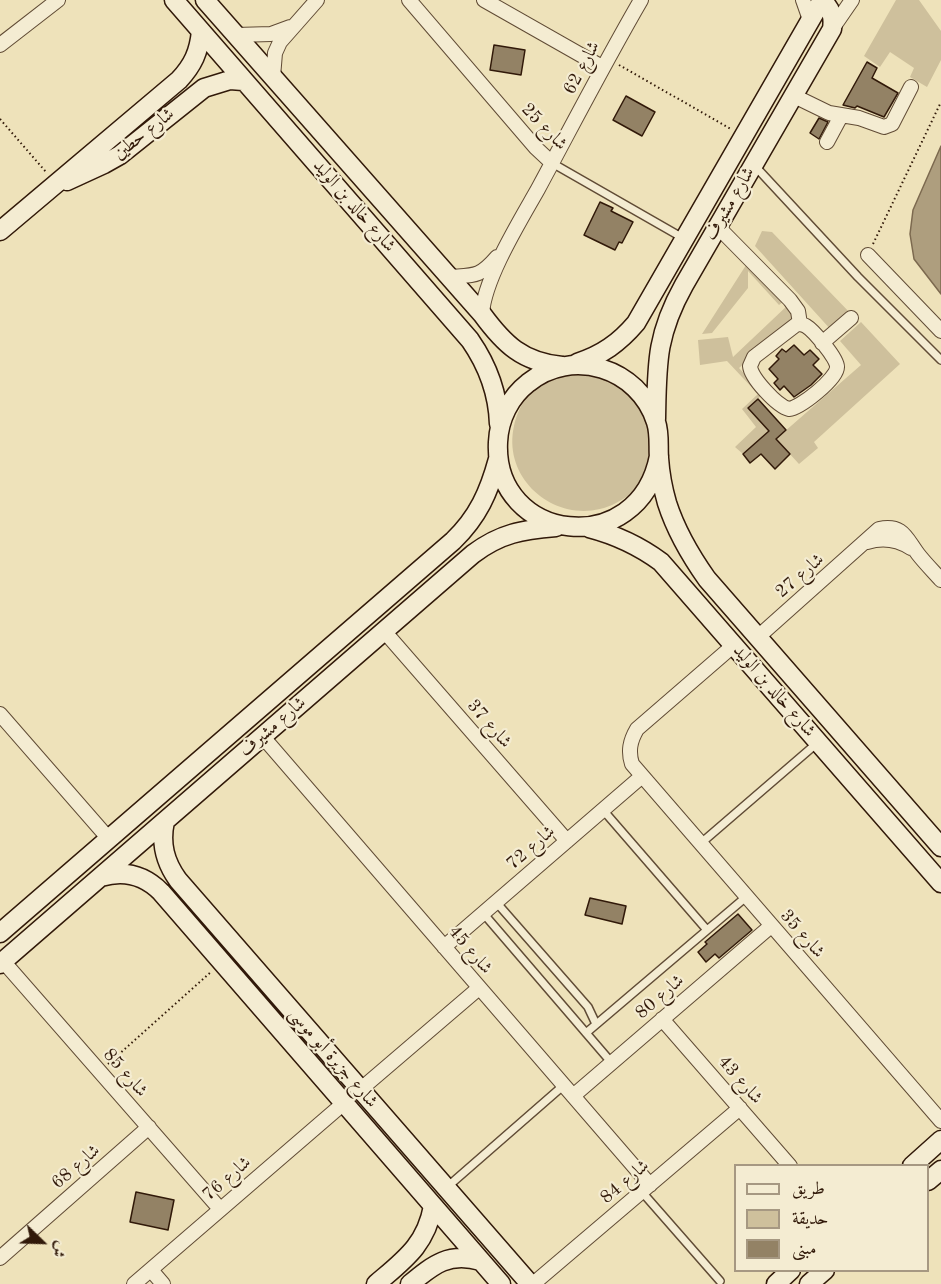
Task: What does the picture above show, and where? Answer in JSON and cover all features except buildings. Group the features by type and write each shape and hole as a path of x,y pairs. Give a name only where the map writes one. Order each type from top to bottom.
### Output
{"main road":[{"name":"شارع خالد بن الوليد","path":"174,0 470,340 481,355 495,391 499,429"},
{"name":"شارع خالد بن الوليد","path":"206,0 498,335 521,354 542,363 570,365"},
{"name":"شارع مشيرف","path":"570,365 594,357 610,348 636,323 822,0"},
{"path":"822,0 832,14 832,29"},
{"name":"شارع مشيرف","path":"656,424 657,367 665,324 673,304 832,29"},
{"name":"شارع حطين","path":"0,231 189,70 200,45 201,31"},
{"name":"شارع حطين","path":"50,188 120,155 204,87 230,80 243,81"},
{"path":"293,135 310,121"},
{"path":"570,365 607,370 621,377 643,397 656,424 659,440 659,456 652,479 635,504 610,521 587,527 564,526 544,520 526,508 508,486 498,459 499,429 509,404 517,393 538,376 570,365"},
{"name":"شارع خالد بن الوليد","path":"659,456 666,500 683,541 707,579 941,848"},
{"name":"شارع مشيرف","path":"0,933 465,529 485,499 498,459"},
{"name":"شارع مشيرف","path":"2,962 485,545 512,533 564,526"},
{"name":"شارع خالد بن الوليد","path":"587,527 626,540 645,549 661,562 941,883"},
{"name":"شارع جزيرة أبو موسى","path":"165,821 163,846 171,870 532,1284"},
{"name":"شارع جزيرة أبو موسى","path":"99,878 110,874 133,875 153,885 501,1284"},
{"path":"235,977 251,963"},
{"path":"914,1164 941,1140"},
{"path":"382,1279 416,1248 428,1228 433,1206"},
{"path":"410,1284 431,1266 440,1262 461,1258 481,1261"},
{"path":"776,1284 789,1272"},
{"path":"809,1284 823,1272"},
{"path":"382,1279 400,1274 405,1284"}],"street":[{"path":"1,43 58,0"},
{"path":"273,77 275,53 280,42 317,0"},
{"name":"شارع 25","path":"409,0 552,163"},
{"path":"484,0 604,63"},
{"name":"شارع 62","path":"482,314 485,294 505,250 604,63 641,0"},
{"path":"803,0 809,17 808,25"},
{"name":"شارع مشيرف","path":"832,29 852,0"},
{"path":"236,35 271,34 292,26"},
{"path":"792,95 829,113 859,118 880,127 888,126 894,121 911,87"},
{"path":"827,142 841,116"},
{"path":"717,226 795,305 800,324"},
{"name":"شارع 62","path":"448,277 478,275 505,250"},
{"path":"868,255 941,331"},
{"path":"822,343 851,318"},
{"path":"800,324 808,327 837,362 836,373 800,406 789,409 783,407 752,375 750,366 754,357 790,328 800,324"},
{"name":"شارع 27","path":"758,637 879,530 896,529 904,534 916,552 941,580"},
{"name":"شارع 37","path":"384,631 567,841"},
{"path":"638,774 622,757 621,749 626,735 734,645"},
{"path":"0,714 109,840"},
{"name":"شارع 45","path":"263,737 568,1090 646,1188"},
{"name":"شارع 72","path":"444,947 603,810 638,774"},
{"name":"شارع 35","path":"638,774 941,1122"},
{"name":"شارع 80","path":"568,1090 612,1062 771,926"},
{"name":"شارع 85","path":"2,962 220,1209"},
{"path":"361,1089 479,988"},
{"name":"شارع 43","path":"663,1019 788,1164"},
{"name":"شارع 76","path":"135,1284 344,1103"},
{"name":"شارع 84","path":"532,1284 740,1108"},
{"name":"شارع 68","path":"0,1258 149,1127"},
{"path":"151,1270 163,1284"}],"lane":[{"name":"شارع 25","path":"552,163 685,240"},
{"path":"753,164 858,277 941,360"},
{"path":"700,844 818,742"},
{"path":"603,810 707,930"},
{"path":"586,1033 746,897"},
{"path":"496,902 588,1007 596,1024"},
{"path":"483,913 612,1062"},
{"path":"446,1188 568,1090"},
{"path":"646,1188 720,1281"}],"path":[{"path":"604,63 744,136"},
{"path":"868,255 941,102"},
{"path":"0,119 50,188"},
{"path":"100,1071 222,962"}],"green space":[{"path":"896,0 919,0 941,31 941,60 927,87 910,77 914,68 890,52 880,67 864,56"},
{"path":"762,231 772,232 853,316 832,331 755,246"},
{"path":"748,262 784,301 779,305 748,271 748,288 712,333 702,334"},
{"path":"789,304 798,316 739,368 763,394 748,408 769,431 743,454 735,447 756,427 742,409 758,394 727,361 700,365 698,340 728,337 733,357"},
{"path":"861,322 900,364 814,442 818,448 799,464 776,439 861,365 840,341"},
{"path":"583,369 636,393 650,427 654,444 641,481 632,492 616,503 596,510 576,511 557,506 527,483 517,466 513,447 514,426 522,405 541,383 560,374"}],"shaded area":[{"path":"941,146 941,294 914,259 910,234 913,210"}]}
